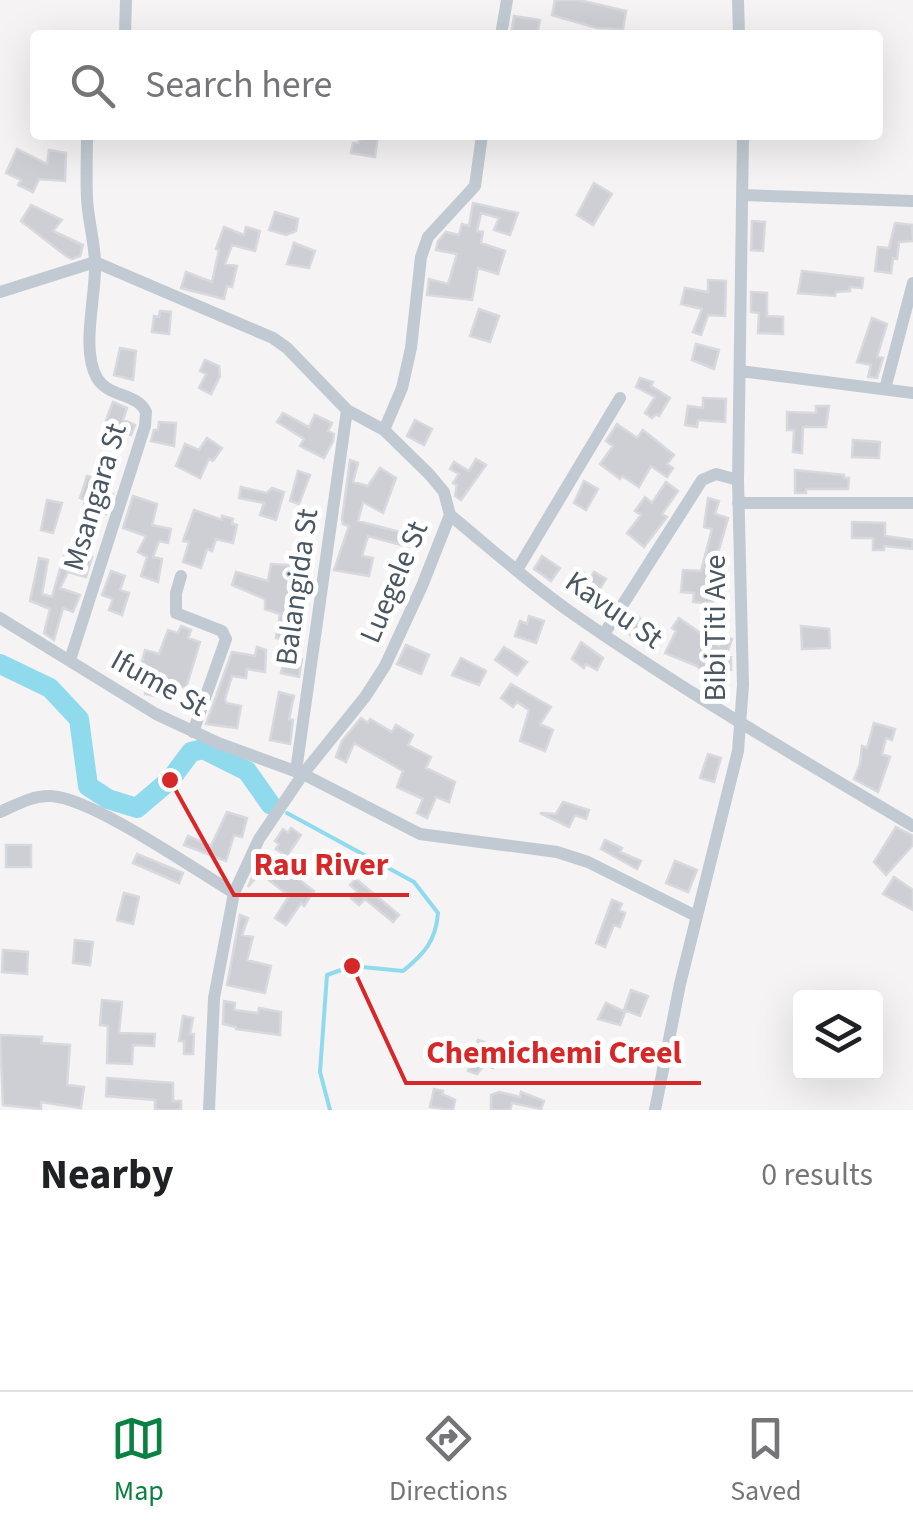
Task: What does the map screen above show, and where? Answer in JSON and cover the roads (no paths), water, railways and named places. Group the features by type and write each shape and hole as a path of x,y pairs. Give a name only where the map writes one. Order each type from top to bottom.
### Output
{"street":[{"path":"125,30 126,0"},
{"path":"501,30 507,0"},
{"path":"738,0 738,30"},
{"name":"Msangara St","path":"70,660 146,426 144,406 114,394 94,374 90,356 95,262 87,200 87,140"},
{"path":"384,430 402,388 412,348 421,258 428,237 475,186 481,140"},
{"name":"Bibi Titi Ave","path":"654,1110 696,916 738,751 743,684 738,503 743,140"},
{"path":"742,195 913,201"},
{"path":"0,292 95,262"},
{"name":"Luegele St","path":"95,262 273,338 288,348 346,410 384,430 444,492 450,515 385,666 365,698 299,772 259,839 234,893 214,998 209,1110"},
{"path":"885,389 913,283"},
{"path":"740,371 913,393"},
{"path":"517,570 620,398"},
{"name":"Balangida St","path":"299,772 346,410"},
{"path":"604,634 702,480 716,474 738,480"},
{"path":"738,503 913,503"},
{"name":"Kavuu St","path":"450,515 604,634 740,724 913,826"},
{"path":"181,576 176,613 222,630 226,639 193,732"},
{"name":"Ifume St","path":"0,618 156,714 299,772 420,834 557,852 588,862 696,916"},
{"path":"0,812 35,797 54,796 82,803 234,893"}],"waterway":[{"path":"0,664 50,688 79,719 88,786 108,799 137,808 170,780 191,752 203,749 247,771 271,805"},
{"path":"287,813 414,882 438,913 428,946 403,971 352,966 327,975 320,1072 330,1110"}],"place":[{"name":"Rau River","path":"170,780"},
{"name":"Chemichemi Creel","path":"352,966"}]}
